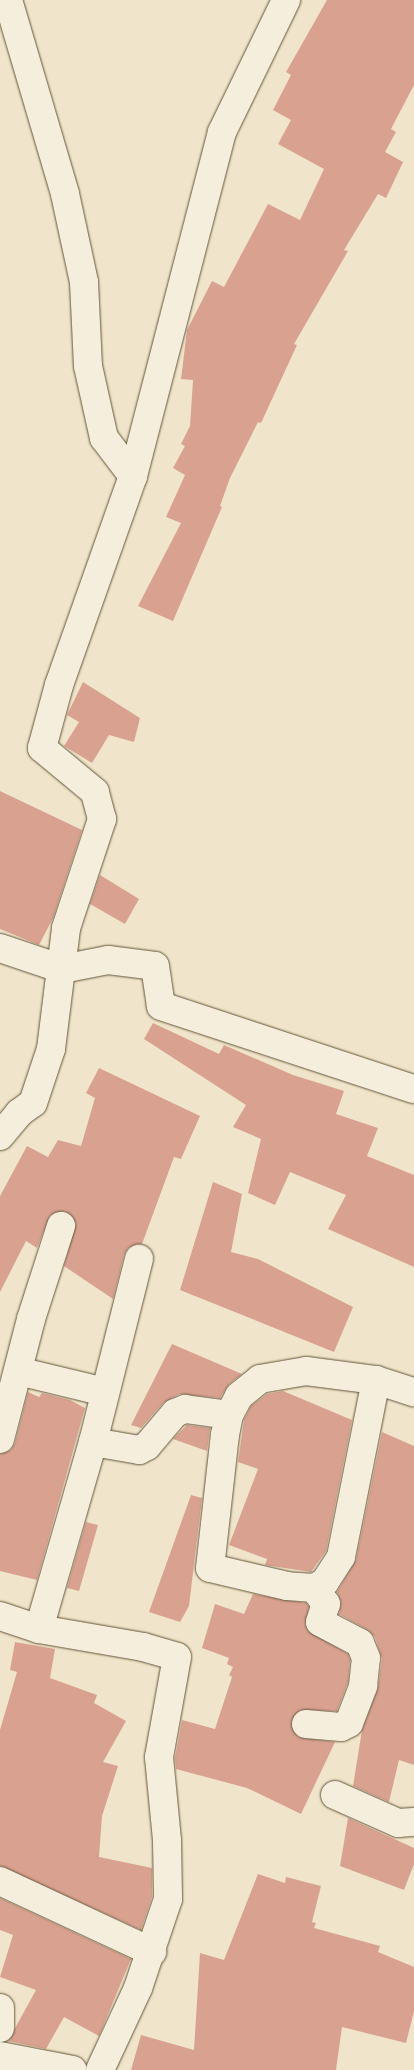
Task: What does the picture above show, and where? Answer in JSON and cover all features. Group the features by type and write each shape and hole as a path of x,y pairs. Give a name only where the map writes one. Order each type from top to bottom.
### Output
{"street":[{"path":"8,0 64,194 82,272 88,366 104,438 133,476"},
{"path":"0,1136 19,1113 33,1103 51,1048 66,928 102,819 95,792 42,748 59,685 133,476 222,132 286,0"},
{"path":"0,948 62,969 108,960 156,966 161,1006 414,1089"},
{"path":"0,1439 31,1319 61,1226"},
{"path":"39,1629 93,1442 140,1259"},
{"path":"18,1371 105,1392"},
{"path":"376,1380 341,1557 325,1582 314,1588 287,1586 210,1568 229,1414 239,1396 260,1379 306,1371 376,1380 414,1392"},
{"path":"93,1442 139,1450 147,1446 175,1413 185,1409 229,1414"},
{"path":"306,1724 341,1727 349,1723 363,1686 366,1658 365,1649 360,1643 320,1622 326,1604 314,1588"},
{"path":"0,1616 39,1629 143,1647 177,1657 158,1757 167,1840 168,1899 152,1952 100,2070"},
{"path":"335,1795 398,1823 414,1822"},
{"path":"0,1881 152,1952"},
{"path":"0,2008 0,2028"},
{"path":"0,2056 72,2070"}],"building":[{"path":"327,0 414,0 414,85 391,129 396,132 385,152 403,162 386,198 378,194 344,250 348,251 294,344 297,345 261,423 258,422 230,478 220,506 222,507 173,621 138,606 181,523 166,517 185,475 173,468 185,446 181,444 190,426 193,380 181,379 187,330 212,281 224,287 268,204 300,220 324,169 278,144 291,120 273,110 291,75 286,72"},
{"path":"83,682 140,718 134,742 109,735 92,763 64,746 79,722 67,715"},
{"path":"0,791 82,830 53,918 39,945 0,929"},
{"path":"100,875 139,899 125,924 90,904"},
{"path":"153,1023 219,1054 224,1045 293,1075 344,1091 336,1114 378,1128 367,1156 414,1175 414,1267 328,1229 346,1195 290,1172 275,1205 248,1193 261,1139 233,1127 246,1105 144,1039"},
{"path":"99,1068 200,1116 181,1159 174,1157 142,1244 128,1248 124,1255 113,1299 64,1266 76,1223 65,1211 50,1215 37,1248 26,1241 0,1292 0,1196 27,1146 48,1157 58,1140 81,1146 95,1098 86,1093"},
{"path":"213,1182 242,1194 231,1252 258,1259 353,1307 334,1352 180,1290"},
{"path":"172,1344 242,1374 229,1384 220,1398 179,1394 163,1403 141,1428 131,1425"},
{"path":"283,1391 352,1420 326,1551 311,1572 265,1565 267,1559 229,1545 258,1469 238,1462 244,1420 251,1406 267,1394"},
{"path":"28,1392 39,1397 42,1393 70,1400 85,1408 37,1580 0,1571 0,1454 11,1450 15,1443"},
{"path":"187,1425 210,1428 207,1451 173,1439"},
{"path":"382,1432 414,1446 414,1765 399,1760 389,1802 353,1786 362,1730 378,1688 382,1659 375,1637 368,1630 339,1614 341,1602 337,1592 356,1560"},
{"path":"191,1495 202,1498 189,1606 180,1622 149,1612"},
{"path":"86,1522 98,1525 79,1591 67,1588"},
{"path":"253,1594 306,1603 309,1607 305,1624 308,1631 348,1654 350,1660 348,1682 337,1711 300,1710 291,1722 298,1737 335,1742 301,1814 247,1788 176,1769 175,1758 182,1720 215,1729 232,1677 229,1675 233,1667 227,1664 229,1658 202,1648 215,1604 244,1614"},
{"path":"15,1642 55,1649 50,1678 97,1695 94,1703 126,1721 103,1762 118,1766 102,1816 99,1857 152,1868 152,1897 141,1930 0,1866 0,1730 17,1672 10,1670"},
{"path":"348,1818 414,1848 414,1864 404,1890 340,1866"},
{"path":"258,1874 285,1883 286,1877 321,1886 312,1922 316,1923 314,1928 380,1946 378,1952 414,1967 414,2011 406,2043 342,2027 336,2070 131,2070 141,2035 194,2050 200,1953 224,1960"},
{"path":"0,1898 131,1959 99,2036 64,2017 46,2049 8,2041 36,1990 0,1977 13,1935 0,1930"}]}
